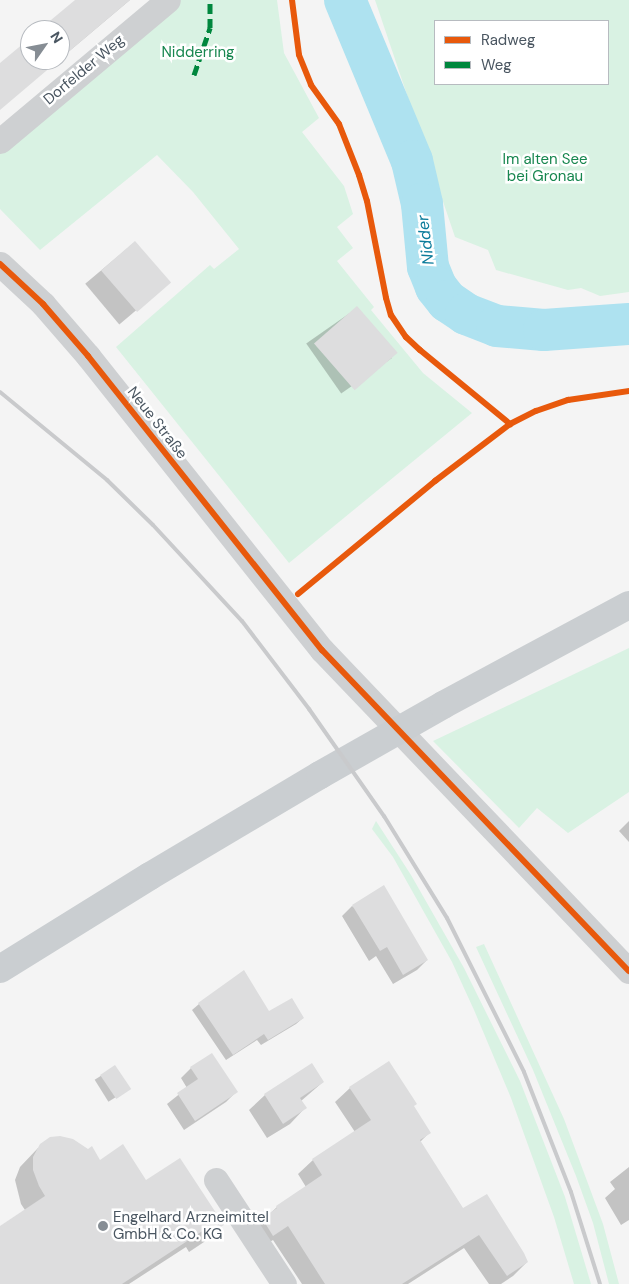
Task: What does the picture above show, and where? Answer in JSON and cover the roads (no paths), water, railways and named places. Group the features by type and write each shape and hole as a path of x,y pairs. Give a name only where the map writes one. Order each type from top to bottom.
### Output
{"main road":[{"path":"0,969 150,876 320,775 443,705 629,605"}],"street":[{"name":"Dorfelder Weg","path":"0,141 168,0"},
{"name":"Neue Straße","path":"0,264 43,304 88,356 285,606 354,686 629,971"},
{"path":"216,1180 284,1284"}],"waterway":[{"name":"Nidder","path":"345,0 412,161 422,204 428,267 436,287 447,301 466,314 497,326 544,330 629,324"}],"railway":[{"path":"0,392 107,480 153,525 242,621 309,709 384,816 447,918 524,1072 571,1192 600,1284"}],"place":[{"name":"Engelhard Arzneimittel GmbH & Co. KG","path":"103,1226"}],"park label":[{"name":"Nidderring","path":"198,53"},
{"name":"Im alten See bei Gronau","path":"545,168"}]}
